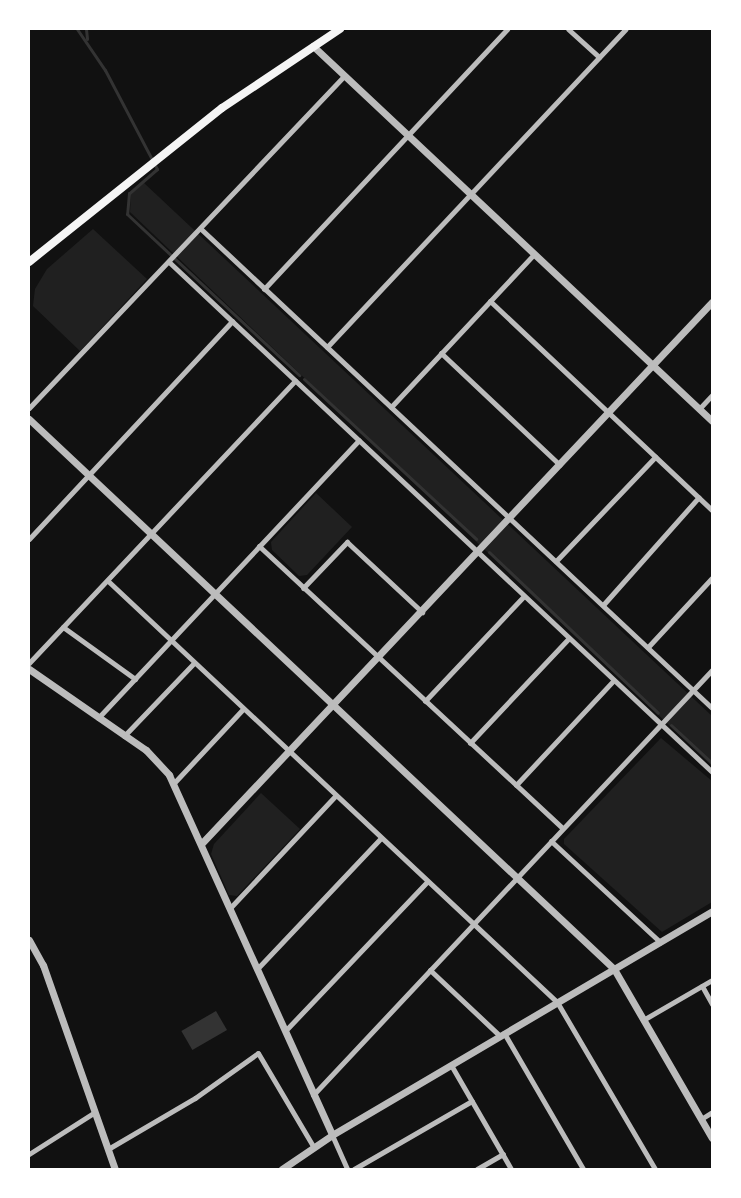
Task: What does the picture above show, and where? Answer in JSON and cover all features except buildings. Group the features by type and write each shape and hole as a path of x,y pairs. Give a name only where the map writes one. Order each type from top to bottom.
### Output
{"main road":[{"path":"29,262 156,158 222,108 340,29"}],"street":[{"path":"264,289 507,29"},
{"path":"568,29 599,58"},
{"path":"327,347 626,29"},
{"path":"313,46 712,422"},
{"path":"29,408 202,229 344,76"},
{"path":"202,229 712,708"},
{"path":"391,407 534,254"},
{"path":"169,262 568,639 712,772"},
{"path":"490,302 712,510"},
{"path":"202,844 379,659 712,302"},
{"path":"29,539 232,321"},
{"path":"441,353 560,465"},
{"path":"29,663 295,381"},
{"path":"699,409 712,395"},
{"path":"29,418 614,969 712,1138"},
{"path":"98,718 358,440"},
{"path":"556,561 655,457"},
{"path":"603,605 699,497"},
{"path":"303,588 347,542 422,612"},
{"path":"259,546 562,828"},
{"path":"648,647 712,578"},
{"path":"108,581 335,796 557,1002 655,1169"},
{"path":"425,701 524,596"},
{"path":"64,627 135,679"},
{"path":"470,743 568,639"},
{"path":"124,736 194,663"},
{"path":"29,669 158,762 173,784 202,844 347,1169"},
{"path":"313,1095 712,670"},
{"path":"516,785 613,681"},
{"path":"173,784 243,709"},
{"path":"230,908 335,796"},
{"path":"257,969 381,838"},
{"path":"551,841 660,942"},
{"path":"285,1031 427,882"},
{"path":"282,1169 313,1146 712,911"},
{"path":"29,940 32,953 95,1112 115,1169"},
{"path":"430,970 502,1035 583,1169"},
{"path":"643,1020 712,980"},
{"path":"702,986 712,1004"},
{"path":"108,1149 196,1098 258,1053 313,1146"},
{"path":"451,1065 511,1169"},
{"path":"354,1169 472,1101"},
{"path":"29,1154 95,1112"},
{"path":"701,1119 712,1112"},
{"path":"477,1169 503,1154"}],"shaded area":[{"path":"144,183 712,716 712,766 130,212 131,194"},
{"path":"93,229 147,279 80,351 33,306 35,289 47,269"},
{"path":"316,493 352,527 307,575 299,576 272,550 271,542"},
{"path":"661,738 712,781 712,902 662,932 564,844 564,839"},
{"path":"261,793 300,829 237,896 229,895 211,854 214,844"},
{"path":"216,1011 227,1030 192,1050 181,1031"}],"waterway":[{"path":"77,29 105,70 157,169 129,193 127,214 299,375"},
{"path":"86,29 87,39"},
{"path":"304,379 476,539"},
{"path":"489,552 658,713"},
{"path":"671,725 712,763"}]}
